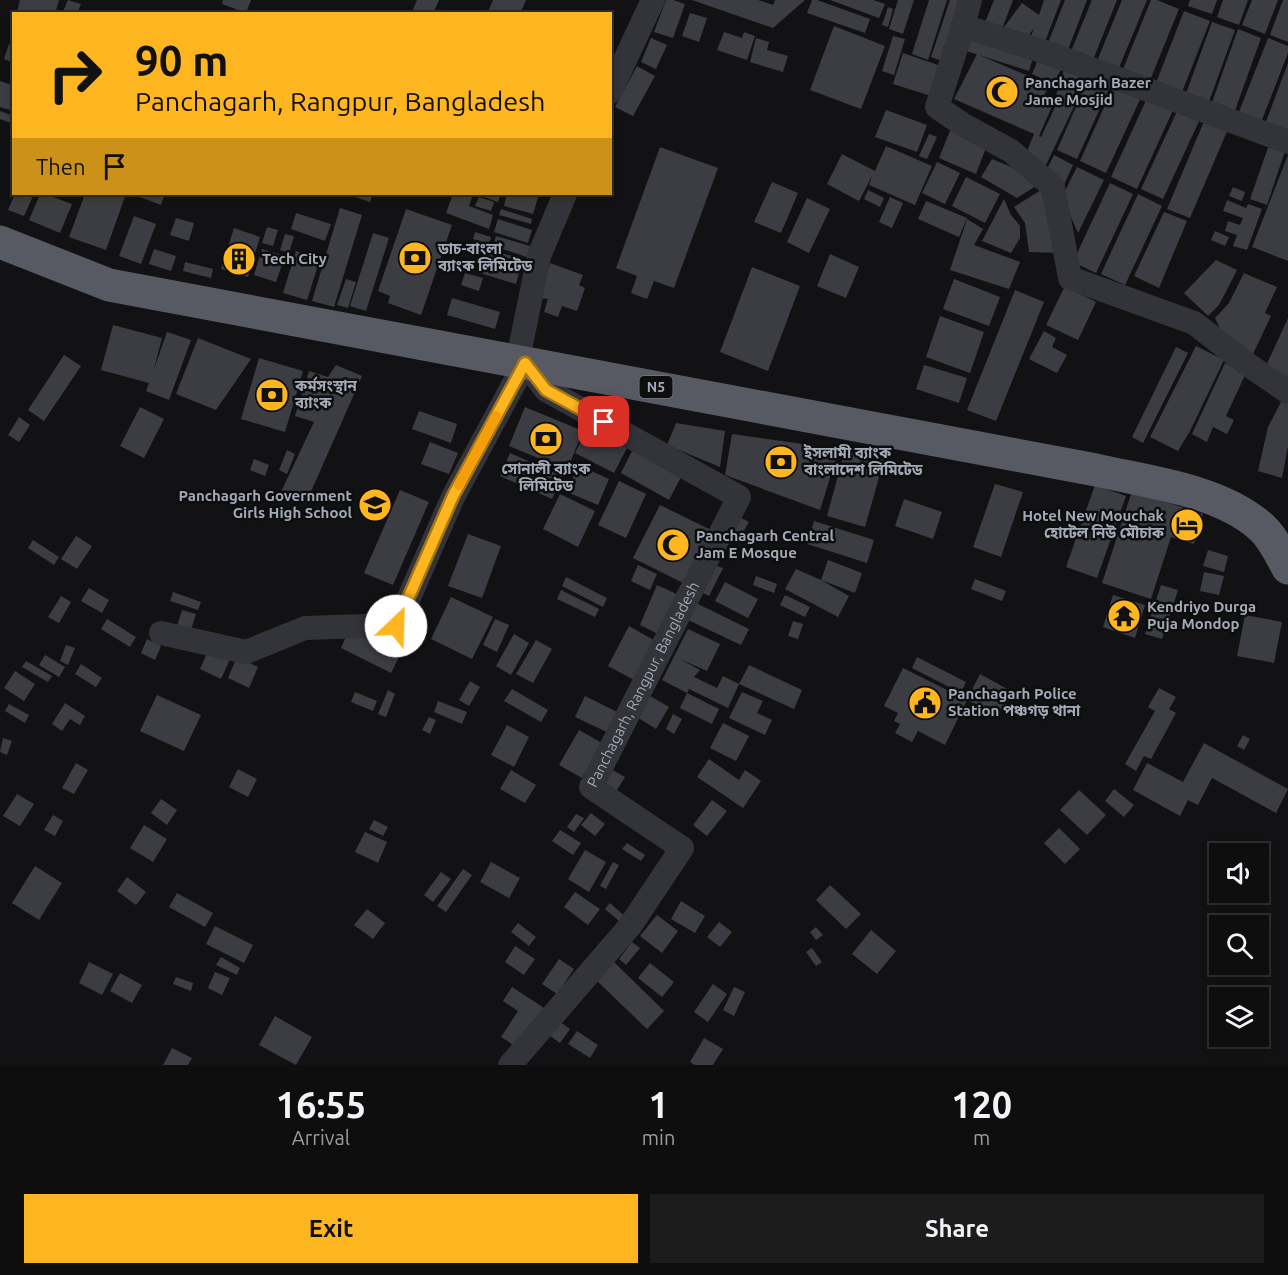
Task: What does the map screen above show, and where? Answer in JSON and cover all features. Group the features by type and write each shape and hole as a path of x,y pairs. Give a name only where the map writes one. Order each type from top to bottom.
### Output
{"highway":[{"name":"N5","path":"0,242 109,285 1096,470 1210,497 1229,505 1261,526 1273,541 1288,568"}],"street":[{"path":"612,88 653,0"},
{"path":"970,0 937,107 962,124 1011,151 1053,188 1070,278 1194,323 1288,392"},
{"path":"963,26 1054,55 1288,142"},
{"path":"161,633 246,652 305,628 396,626 453,496 525,363 520,349 539,256 565,195"},
{"name":"Panchagarh, Rangpur, Bangladesh","path":"510,1065 630,926 682,848 591,787 740,497 546,390 525,363"}],"building":[{"path":"20,0 59,0 56,12 17,12"},
{"path":"68,0 81,4 78,12 63,12"},
{"path":"223,0 251,0 246,12 222,4"},
{"path":"417,0 439,0 434,12 412,12"},
{"path":"493,0 526,0 521,12 488,12"},
{"path":"666,0 685,4 673,38 654,32"},
{"path":"692,0 758,0 773,5 775,0 805,0 773,28"},
{"path":"812,0 870,19 865,33 807,13"},
{"path":"830,0 873,0 885,4 879,18"},
{"path":"898,0 914,0 903,34 889,29"},
{"path":"929,0 947,0 928,60 912,54"},
{"path":"950,0 962,0 942,61 931,57"},
{"path":"994,0 1013,0 999,37 982,30"},
{"path":"1044,0 1061,0 1043,47 1029,41 1034,28 1024,42 1004,27 1022,3 1039,15"},
{"path":"1065,0 1087,0 1066,55 1046,48"},
{"path":"1092,0 1117,0 1091,65 1069,56"},
{"path":"1122,0 1147,0 1116,75 1095,66"},
{"path":"1151,0 1157,0 1179,9 1148,85 1121,74"},
{"path":"1190,0 1217,0 1212,14 1188,6"},
{"path":"1223,0 1248,0 1239,25 1217,17"},
{"path":"1252,0 1278,0 1265,34 1242,25"},
{"path":"1283,0 1288,0 1288,42 1270,35"},
{"path":"888,7 893,9 888,27 882,25"},
{"path":"1184,11 1210,21 1180,97 1154,88"},
{"path":"690,13 707,18 699,42 682,36"},
{"path":"1212,22 1235,30 1207,107 1184,99"},
{"path":"834,26 885,46 861,109 810,90"},
{"path":"1238,29 1261,38 1233,116 1210,108"},
{"path":"724,32 742,38 744,32 755,36 747,60 717,50"},
{"path":"966,32 1034,54 1029,71 960,49"},
{"path":"893,36 905,39 894,75 882,71"},
{"path":"651,38 667,45 656,69 641,62"},
{"path":"756,38 769,42 767,50 788,56 783,72 750,62"},
{"path":"1268,38 1288,46 1288,53 1260,125 1237,117"},
{"path":"9,44 12,45 12,62 4,59"},
{"path":"903,53 941,66 931,96 893,84"},
{"name":"Panchagarh Bazer Jame Mosjid","path":"977,54 1049,85 1043,98 1053,104 1039,136 1041,137 1056,105 1055,99 1065,66 1090,73 1045,167 1025,156 1034,134 954,99"},
{"path":"1040,55 1063,65 1054,84 1032,74"},
{"path":"1288,63 1288,132 1264,127"},
{"path":"637,66 655,76 633,116 615,107"},
{"path":"1091,73 1112,82 1077,159 1057,150"},
{"path":"0,81 12,85 12,110 0,107"},
{"path":"1115,83 1142,95 1106,173 1080,161"},
{"path":"1148,96 1174,108 1137,189 1111,177"},
{"path":"1179,107 1201,117 1163,199 1141,189"},
{"path":"886,110 927,125 917,152 875,137"},
{"path":"0,111 12,115 12,123 0,119"},
{"path":"1205,119 1228,129 1190,218 1167,209"},
{"path":"952,126 987,145 976,174 939,158"},
{"path":"929,134 937,137 927,159 919,156"},
{"path":"1270,142 1286,148 1267,205 1250,199"},
{"path":"886,146 932,166 915,205 869,185 872,176 859,201 827,184 842,154 875,171"},
{"path":"660,147 718,168 674,288 654,281 647,299 631,293 637,276 616,268"},
{"path":"1054,155 1073,165 1061,191 1046,171"},
{"path":"1288,155 1288,261 1252,247"},
{"path":"992,159 1026,173 1039,184 1017,198 981,177"},
{"path":"937,162 960,173 945,204 922,193"},
{"path":"1077,167 1104,180 1078,233 1062,197"},
{"path":"966,177 1000,194 985,223 952,206"},
{"path":"772,182 798,193 781,233 754,222"},
{"path":"1110,183 1133,194 1096,273 1073,262"},
{"path":"1233,187 1245,192 1242,201 1229,196"},
{"path":"868,190 884,198 880,207 864,199"},
{"path":"1041,190 1058,253 1029,252 1025,223 1014,207"},
{"path":"1138,194 1162,206 1125,285 1101,274"},
{"path":"15,195 34,195 24,216 8,210"},
{"path":"40,195 48,195 72,204 60,233 29,220"},
{"path":"85,195 126,195 106,250 69,237"},
{"path":"138,195 165,195 161,205"},
{"path":"352,195 373,195 370,202"},
{"path":"453,195 473,195 469,206 493,215 489,229 446,213"},
{"path":"478,195 501,195 498,202"},
{"path":"507,195 539,195 533,214 504,206"},
{"path":"479,197 494,202 491,211 475,206"},
{"path":"890,197 903,203 892,228 879,222"},
{"path":"807,198 830,209 809,253 787,242"},
{"path":"1004,199 1011,215 1020,226 1020,238 1011,253 982,241"},
{"path":"1227,200 1246,208 1248,204 1262,209 1247,250 1233,246 1237,235 1225,231 1228,221 1240,225 1243,218 1223,211"},
{"path":"926,201 967,218 959,237 918,219"},
{"path":"340,208 362,215 334,307 312,301"},
{"name":"ডাচ-বাংলা ব্যাংক লিমিটেড","path":"406,209 452,225 421,315 388,303 390,296 378,291"},
{"path":"501,209 532,219 531,224 499,215"},
{"path":"1164,212 1187,221 1159,288 1134,276"},
{"path":"296,213 331,224 325,241 291,229"},
{"path":"134,216 156,224 141,264 119,256"},
{"path":"176,218 194,223 189,241 170,235"},
{"path":"498,219 532,230 528,243 494,232"},
{"path":"967,219 983,229 974,245 1020,262 1009,289 950,270"},
{"path":"267,227 278,230 273,246 262,243"},
{"name":"Tech City","path":"234,228 260,237 248,277 221,269"},
{"path":"1215,231 1229,237 1225,246 1211,240"},
{"path":"475,232 491,237 489,244 473,239"},
{"path":"373,233 389,238 366,311 350,306"},
{"path":"285,234 294,236 289,253 280,250"},
{"path":"496,236 530,246 527,257 493,246"},
{"path":"154,249 176,256 171,271 149,264"},
{"path":"262,249 285,256 276,282 254,275"},
{"path":"487,249 523,259 516,284 480,273"},
{"path":"296,251 320,259 307,300 283,293"},
{"path":"830,254 859,267 846,298 817,286"},
{"path":"1216,260 1237,270 1219,305 1208,316 1184,293"},
{"path":"185,262 213,269 211,278 183,271"},
{"path":"550,263 583,275 579,285 585,288 577,311 562,306 558,317 544,312 548,299 540,298"},
{"path":"752,267 800,286 768,371 720,352"},
{"path":"465,273 483,278 479,291 461,285"},
{"path":"1244,273 1277,287 1265,313 1271,316 1252,356 1221,331 1215,318 1229,303"},
{"path":"346,279 356,282 348,308 337,305"},
{"path":"954,279 1000,297 989,326 943,309"},
{"path":"1065,286 1096,302 1078,340 1046,325"},
{"path":"1015,290 1044,302 996,421 967,410"},
{"path":"452,298 500,312 495,329 447,315"},
{"path":"940,316 984,332 970,373 926,357"},
{"path":"1288,318 1288,379 1265,368"},
{"path":"113,325 162,338 154,369 167,332 191,340 169,400 146,391 149,383 101,370"},
{"path":"1044,331 1056,338 1052,347 1067,355 1057,373 1029,359"},
{"path":"198,338 251,359 216,410 176,394"},
{"path":"1196,346 1224,360 1178,451 1150,437"},
{"path":"1176,347 1188,353 1143,443 1132,437"},
{"path":"64,355 81,366 44,421 28,410"},
{"name":"কর্মসংস্থান ব্যাংক","path":"259,358 303,371 285,432 241,419"},
{"path":"1225,363 1246,373 1226,416 1234,420 1227,434 1213,427 1207,442 1192,434"},
{"path":"336,365 362,376 306,503 281,492 314,422 295,416 309,371 328,377"},
{"path":"924,365 967,378 959,403 916,389"},
{"path":"1282,400 1288,404 1288,446 1282,478 1258,471 1268,427"},
{"path":"140,407 164,419 144,458 120,446"},
{"name":"সোনালী ব্যাংক লিমিটেড","path":"525,407 583,431 567,470 509,446"},
{"path":"419,411 457,424 451,443 412,429"},
{"path":"19,417 30,425 19,442 8,435"},
{"path":"676,423 725,431 720,467 667,445"},
{"path":"589,424 629,444 614,473 575,453"},
{"name":"ইসলামী ব্যাংক বাংলাদেশ লিমিটেড","path":"732,434 839,449 820,510 725,475"},
{"path":"430,442 458,453 449,474 421,464"},
{"path":"633,449 682,475 669,500 621,473"},
{"path":"287,450 295,454 287,474 279,470"},
{"path":"845,450 884,460 865,527 827,516"},
{"path":"510,453 562,476 552,499 500,476"},
{"path":"254,459 269,465 265,476 250,470"},
{"path":"578,465 609,479 598,505 567,492"},
{"path":"619,481 646,494 626,538 598,525"},
{"path":"995,484 1023,492 1001,557 973,547"},
{"path":"1095,485 1126,496 1097,578 1066,567"},
{"path":"400,490 429,502 393,585 364,573"},
{"path":"1132,491 1203,514 1194,544 1171,537 1151,599 1102,583"},
{"path":"560,494 595,511 578,547 543,529"},
{"path":"904,499 942,512 933,539 895,526"},
{"name":"Panchagarh Central Jam E Mosque","path":"660,505 713,531 687,585 633,558"},
{"path":"741,518 749,522 739,539 732,535"},
{"path":"814,521 874,540 867,563 807,544"},
{"path":"468,534 501,546 482,598 448,586"},
{"path":"76,536 92,546 77,569 61,559"},
{"path":"33,540 59,557 54,565 28,548"},
{"path":"1208,550 1228,556 1224,572 1203,566"},
{"path":"828,560 862,573 855,593 821,580"},
{"path":"638,565 657,574 650,590 631,581"},
{"path":"714,565 723,568 709,596 701,592"},
{"path":"796,569 849,596 838,617 785,589"},
{"path":"1204,572 1224,576 1219,595 1200,591"},
{"path":"756,576 777,584 774,593 753,585"},
{"path":"566,577 607,598 603,607 562,586"},
{"path":"975,579 1006,591 1002,601 971,589"},
{"path":"725,582 758,599 748,618 715,601"},
{"path":"657,585 683,597 662,636 640,625"},
{"path":"1161,585 1178,590 1162,639 1145,634"},
{"path":"89,588 109,600 102,613 81,601"},
{"path":"561,590 599,609 595,617 557,599"},
{"path":"173,592 201,602 198,610 170,601"},
{"path":"785,595 810,607 805,617 780,605"},
{"name":"Kendriyo Durga Puja Mondop","path":"1113,595 1145,605 1135,638 1103,627"},
{"path":"61,596 71,602 59,623 48,617"},
{"path":"451,597 493,617 472,659 431,639"},
{"path":"696,603 749,629 741,645 688,620"},
{"path":"182,610 196,614 190,633 176,629"},
{"path":"1245,615 1282,622 1274,663 1237,656"},
{"path":"107,619 136,637 130,647 101,629"},
{"path":"495,619 509,625 497,652 483,645"},
{"path":"793,621 803,624 798,639 788,636"},
{"path":"629,626 657,642 636,681 608,666"},
{"path":"688,629 720,644 707,671 680,659 700,670 694,677 717,688 723,676 739,684 728,708 689,689 687,693 662,680"},
{"path":"349,630 400,655 391,673 341,648"},
{"path":"514,634 529,643 511,675 496,666"},
{"path":"147,639 161,646 155,660 141,653"},
{"path":"536,640 552,649 533,683 516,674"},
{"path":"66,645 75,648 68,665 60,661"},
{"path":"209,649 230,659 221,679 200,669"},
{"path":"45,655 65,667 59,677 39,665"},
{"path":"237,657 258,667 249,688 228,678"},
{"path":"917,657 966,682 961,693 912,668"},
{"path":"26,661 52,676 48,682 22,667"},
{"path":"81,664 102,678 96,687 75,674"},
{"path":"749,665 802,690 794,709 739,684"},
{"name":"Panchagarh Police Station পঞ্চগড় থানা","path":"903,668 967,700 945,745 918,731 912,742 895,733 900,724 894,721 898,713 884,706"},
{"path":"15,671 35,684 24,701 4,688"},
{"path":"980,674 1011,691 997,716 967,700"},
{"path":"470,681 480,687 469,706 459,700"},
{"path":"1159,688 1176,697 1169,709 1176,713 1151,759 1144,756 1136,771 1125,764 1155,711 1148,707"},
{"path":"512,689 548,710 541,722 504,701"},
{"path":"388,690 395,694 386,717 378,714"},
{"path":"355,692 377,701 373,711 351,702"},
{"path":"742,692 763,701 757,713 772,720 765,735 729,718"},
{"path":"687,693 719,709 712,724 680,708"},
{"path":"157,695 201,715 184,751 140,731"},
{"path":"585,696 619,713 609,733 575,717"},
{"path":"650,696 669,707 656,729 637,717"},
{"path":"438,701 467,712 462,724 434,712"},
{"path":"65,703 85,716 80,725 70,719 62,731 52,724"},
{"path":"9,704 29,715 25,723 5,711"},
{"path":"673,714 682,719 674,734 666,729"},
{"path":"429,717 436,720 430,734 422,730"},
{"path":"723,723 749,736 736,761 710,748"},
{"path":"507,725 529,737 514,767 491,755"},
{"path":"579,730 602,743 582,778 559,765"},
{"path":"1243,735 1250,739 1244,750 1237,746"},
{"path":"3,738 12,741 7,755 0,752"},
{"path":"1204,743 1288,789 1276,813 1212,778 1198,805 1188,800 1180,816 1133,790 1147,763 1183,782"},
{"path":"709,759 739,780 745,770 761,781 743,808 697,777"},
{"path":"76,763 88,770 74,794 62,788"},
{"path":"609,768 625,777 614,795 599,786"},
{"path":"238,769 257,779 248,797 229,787"},
{"path":"511,770 536,785 525,803 500,789"},
{"path":"1114,789 1134,805 1124,817 1105,801"},
{"path":"1079,790 1106,815 1087,835 1060,810"},
{"path":"17,794 34,804 20,826 3,816"},
{"path":"161,799 177,810 167,825 151,813"},
{"path":"712,800 727,811 707,836 693,825"},
{"path":"591,813 605,824 595,836 581,825"},
{"path":"576,814 584,818 574,832 567,827"},
{"path":"53,815 63,821 55,836 44,830"},
{"path":"374,820 388,827 383,836 369,829"},
{"path":"144,825 167,839 153,862 130,848"},
{"path":"1059,828 1080,849 1065,864 1044,843"},
{"path":"560,830 581,843 573,855 552,841"},
{"path":"365,832 387,842 378,863 355,852"},
{"path":"627,843 645,855 641,861 622,849"},
{"path":"585,850 606,862 589,892 568,879"},
{"path":"491,862 520,878 509,898 480,882"},
{"path":"613,862 619,865 606,889 600,886"},
{"path":"35,866 62,883 39,920 12,903"},
{"path":"463,869 472,875 446,912 437,906"},
{"path":"441,872 451,879 433,902 424,895"},
{"path":"127,877 146,892 136,905 117,891"},
{"path":"830,885 861,914 846,929 816,900"},
{"path":"575,892 600,909 588,925 564,907"},
{"path":"177,893 213,913 205,927 169,907"},
{"path":"681,901 705,916 695,933 671,919"},
{"path":"610,903 630,921 625,926 605,909"},
{"path":"367,909 385,923 373,939 354,925"},
{"path":"657,915 678,931 662,953 640,936"},
{"path":"719,922 732,932 720,947 707,937"},
{"path":"518,923 536,937 529,946 511,932"},
{"path":"215,926 253,945 244,963 206,944"},
{"path":"816,927 823,935 816,940 810,932"},
{"path":"871,930 896,951 877,974 852,954"},
{"path":"632,942 640,948 626,965 619,959"},
{"path":"515,946 535,959 524,975 505,962"},
{"path":"812,948 822,962 816,966 806,952"},
{"path":"221,957 240,968 237,975 216,965"},
{"path":"559,959 574,969 557,994 542,984"},
{"path":"89,962 113,974 102,995 79,983"},
{"path":"614,962 664,1011 647,1029 596,980"},
{"path":"650,963 674,982 662,997 638,978"},
{"path":"215,972 230,978 222,995 208,988"},
{"path":"120,973 142,985 132,1003 110,991"},
{"path":"176,977 193,983 191,991 173,984"},
{"path":"713,984 727,994 708,1022 694,1012"},
{"path":"512,987 544,1008 518,1048 501,1037 518,1011 503,1001"},
{"path":"734,987 745,992 734,1016 723,1010"},
{"path":"275,1016 312,1037 296,1065 259,1045"},
{"path":"559,1021 570,1029 560,1043 549,1035"},
{"path":"577,1031 598,1045 590,1058 568,1044"},
{"path":"704,1038 723,1049 713,1065 695,1065 690,1062"},
{"path":"172,1048 192,1058 188,1065 163,1065"}],"slow traffic":[{"path":"459,485 496,416"}],"place":[{"name":"Panchagarh Bazer Jame Mosjid","path":"1002,92"},
{"name":"ডাচ-বাংলা ব্যাংক লিমিটেড","path":"415,258"},
{"name":"Tech City","path":"239,259"},
{"name":"কর্মসংস্থান ব্যাংক","path":"272,395"},
{"name":"সোনালী ব্যাংক লিমিটেড","path":"546,439"},
{"name":"ইসলামী ব্যাংক বাংলাদেশ লিমিটেড","path":"781,462"},
{"name":"Panchagarh Government Girls High School","path":"375,505"},
{"name":"Hotel New Mouchak হোটেল নিউ মৌচাক","path":"1187,525"},
{"name":"Panchagarh Central Jam E Mosque","path":"673,545"},
{"name":"Kendriyo Durga Puja Mondop","path":"1124,616"},
{"name":"Panchagarh Police Station পঞ্চগড় থানা","path":"925,703"}],"route":[{"path":"396,626 453,496 525,363 546,390 604,422"}]}
